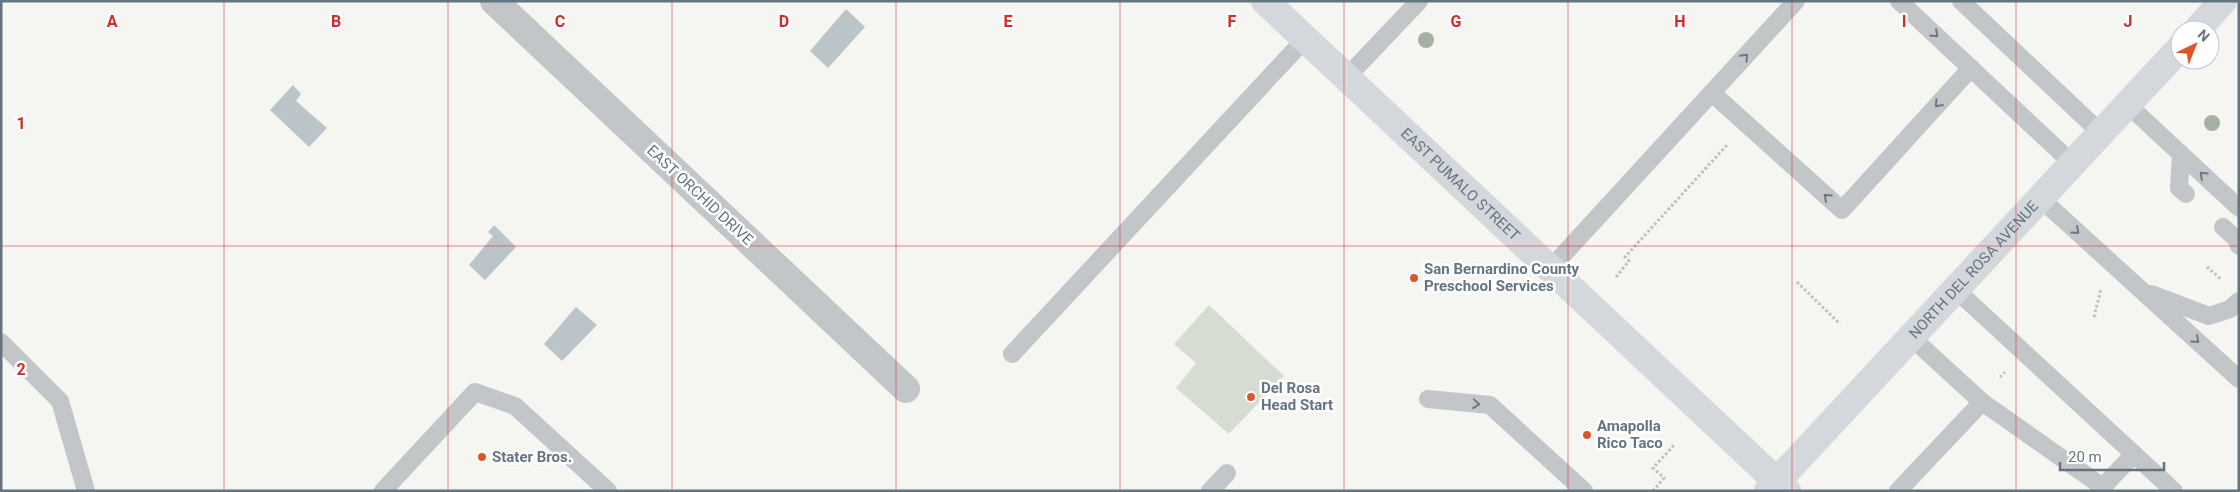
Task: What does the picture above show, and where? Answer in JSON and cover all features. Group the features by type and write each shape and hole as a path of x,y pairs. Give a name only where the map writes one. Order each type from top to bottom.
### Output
{"street":[{"name":"EAST ORCHID DRIVE","path":"494,1 906,389"},
{"name":"EAST PUMALO STREET","path":"1265,1 1550,269 1777,488"},
{"path":"2206,20 2223,1"},
{"name":"NORTH DEL ROSA AVENUE","path":"1777,488 1911,336 2170,59"}],"lane":[{"path":"1346,78 1419,1"},
{"path":"1550,269 1796,1"},
{"path":"1899,1 2072,163"},
{"path":"1960,1 2101,133"},
{"path":"1012,354 1305,39"},
{"path":"1712,93 1842,210 1971,68"},
{"path":"2127,104 2239,208"},
{"path":"2181,154 2179,188 2186,194"},
{"path":"2040,198 2239,379"},
{"path":"2223,227 2236,239 2239,246"},
{"path":"1955,289 2174,491"},
{"path":"2141,290 2209,316 2230,309 2239,301"},
{"path":"1911,336 1982,402 2101,489 2134,454"},
{"path":"1,342 60,401 86,491"},
{"path":"383,491 475,392 515,406 608,491"},
{"path":"1428,399 1490,405 1584,491"},
{"path":"1898,491 1982,402"},
{"path":"1210,491 1227,473"}],"path":[{"path":"1616,277 1629,262 1625,257 1727,145"},
{"path":"1797,282 1840,324"},
{"path":"1653,491 1664,478 1653,468 1675,444"}],"shaded area":[{"path":"846,9 865,27 828,68 810,51"},
{"path":"293,85 301,94 296,101 327,128 309,147 270,110"},
{"path":"494,225 516,247 485,280 469,265 493,236 488,232"},
{"path":"1209,305 1284,376 1229,434 1176,388 1196,363 1174,344"},
{"path":"576,307 597,325 562,361 544,344"}],"place":[{"name":"San Bernardino County Preschool Services","path":"1414,278"},
{"name":"Del Rosa Head Start","path":"1251,397"},
{"name":"Amapolla Rico Taco","path":"1587,435"},
{"name":"Stater Bros.","path":"482,457"}]}
